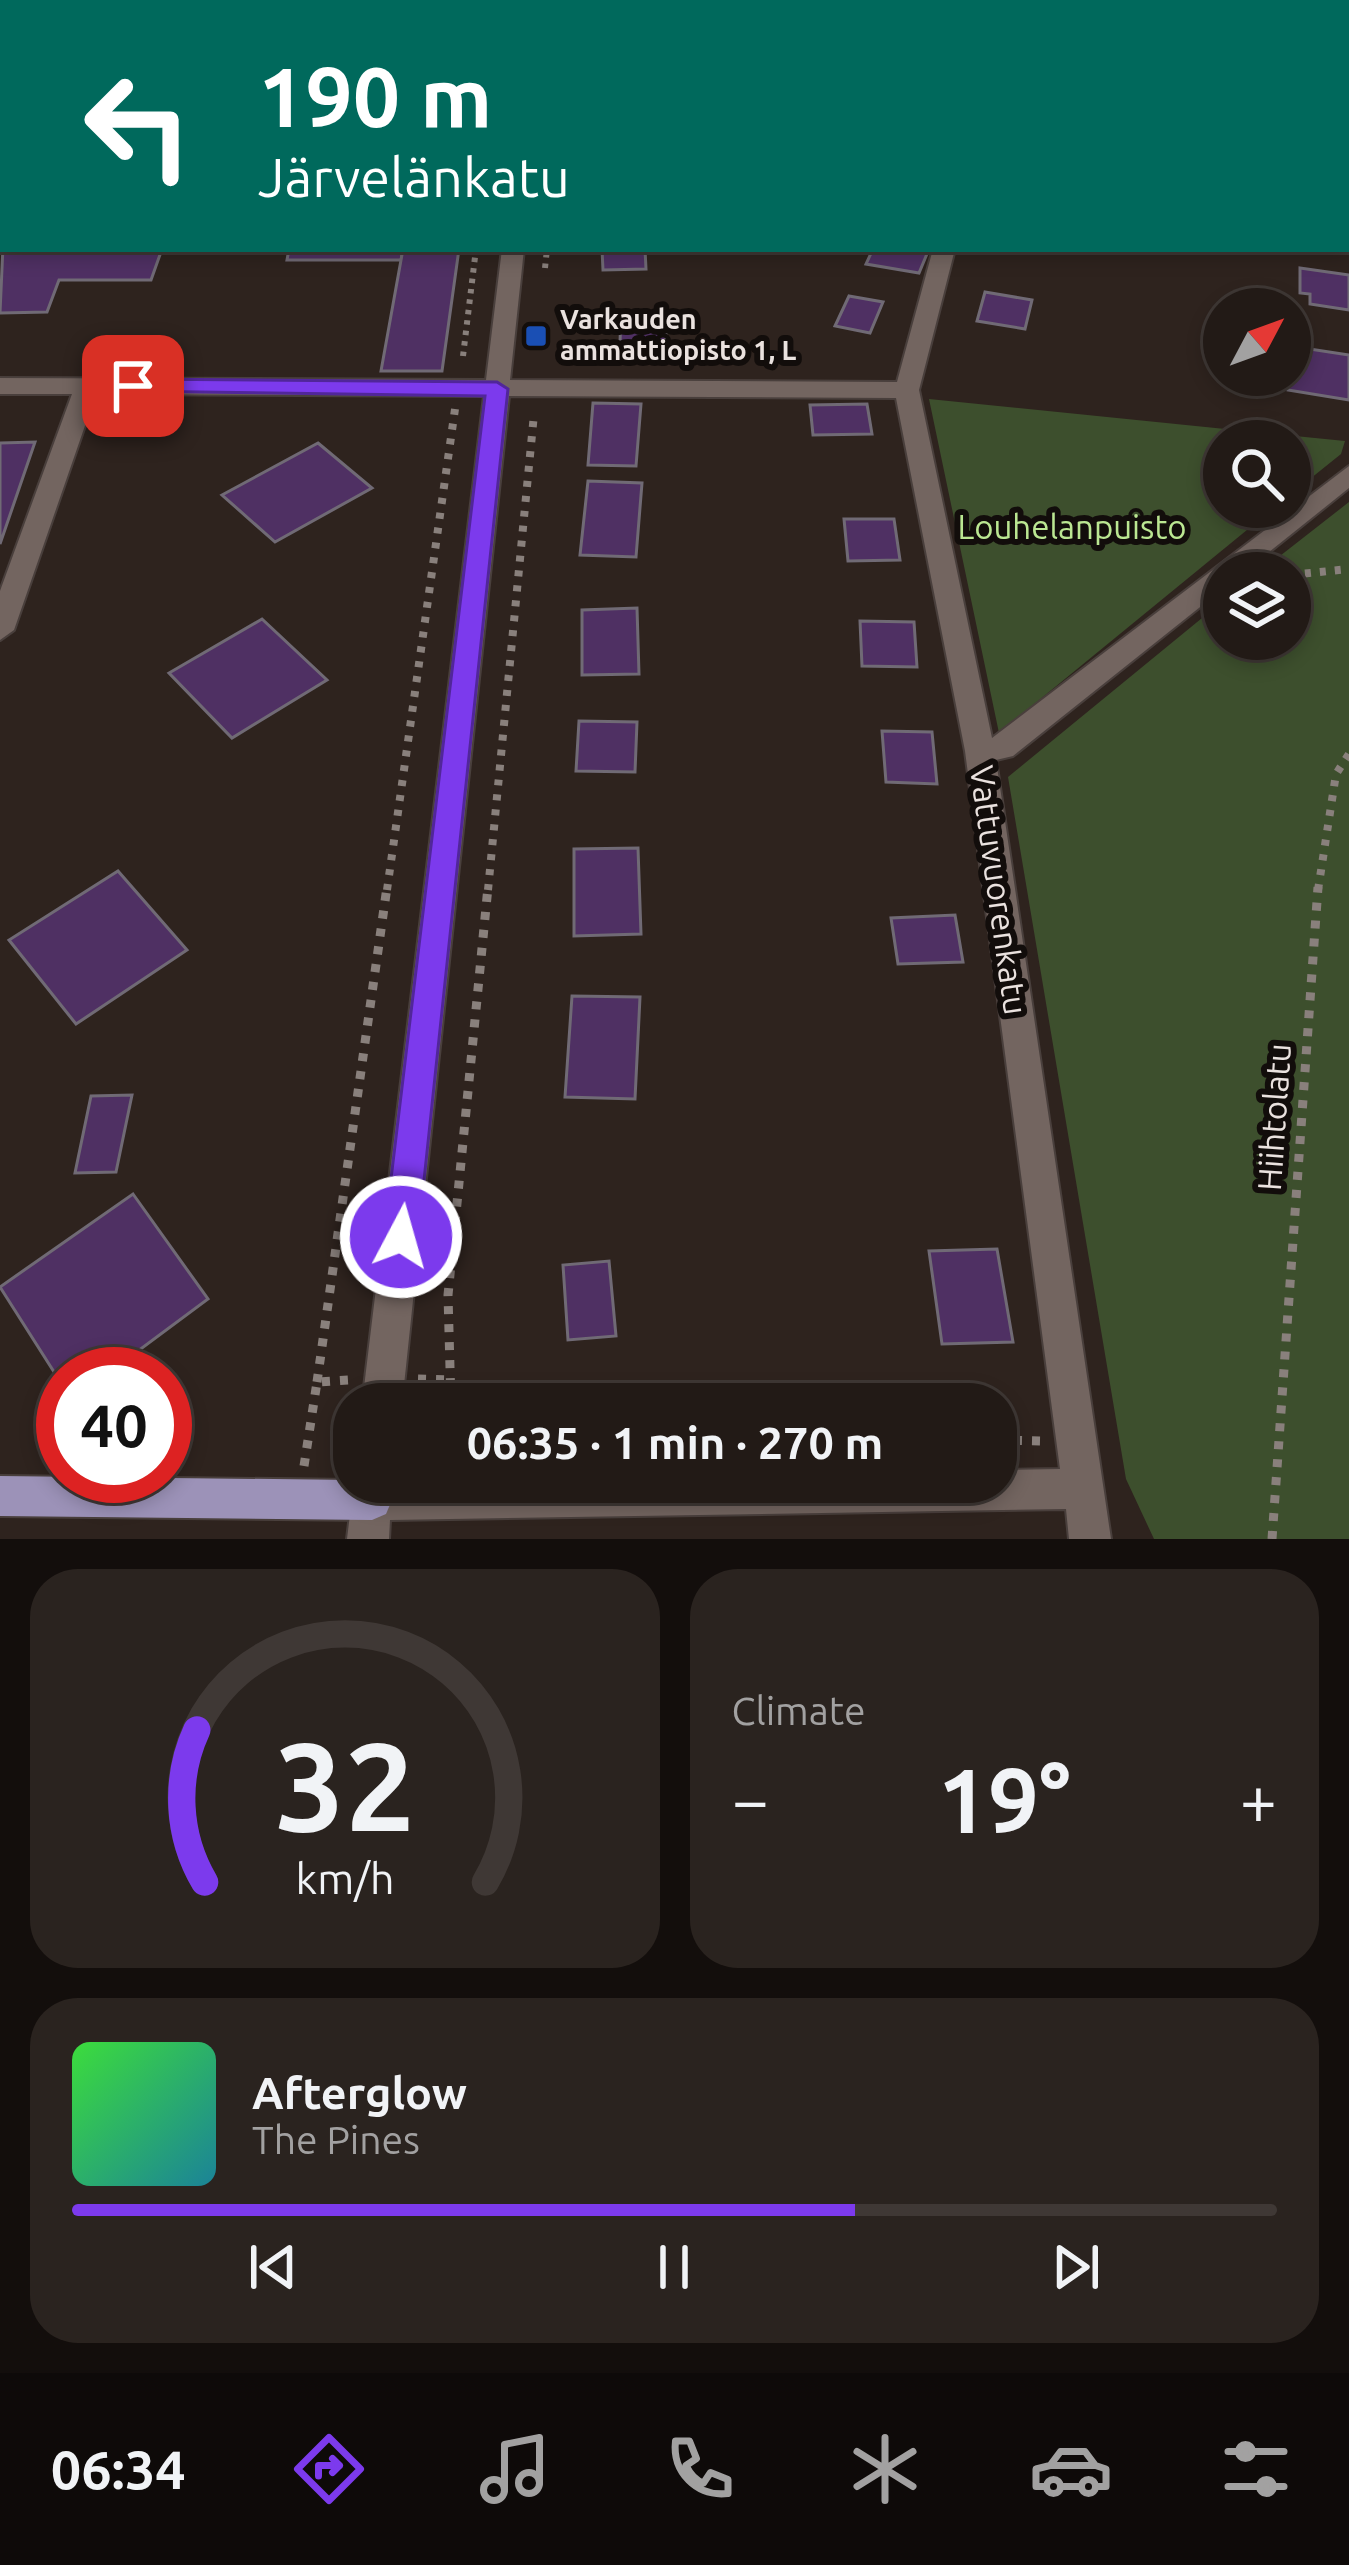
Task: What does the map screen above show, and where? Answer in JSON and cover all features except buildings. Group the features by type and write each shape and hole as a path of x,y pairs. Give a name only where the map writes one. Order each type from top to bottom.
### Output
{"main road":[{"path":"0,1496 298,1499 371,1507"}],"street":[{"path":"384,1383 514,252"},
{"name":"Vattuvuorenkatu","path":"943,252 907,391 980,751 1090,1539"},
{"path":"0,386 458,389 499,373 537,389 907,391"},
{"path":"0,630 87,386"},
{"path":"1251,552 1349,475"},
{"path":"980,751 1004,748 1203,590"},
{"path":"371,1507 1083,1489"}],"path":[{"path":"298,1499 476,252"},
{"path":"544,274 548,252"},
{"path":"463,356 499,373"},
{"path":"450,1383 448,1295 537,389"},
{"path":"1311,572 1349,568"},
{"name":"Hiihtolatu","path":"1272,1539 1319,872 1336,774 1349,754"},
{"path":"432,1383 450,1380"},
{"path":"317,1382 333,1384"}],"green space":[{"name":"Louhelanpuisto","path":"929,399 1203,427 1203,528 1249,528 1220,552 1203,552 1203,566 999,733"},
{"name":"Louhelanpuisto","path":"1311,438 1345,441 1341,454 1311,478"},
{"path":"1349,502 1349,1539 1154,1539 1126,1479 1008,777 1203,617 1203,660 1311,660 1311,552 1285,552"}],"place":[{"name":"Varkauden ammattiopisto 1, L","path":"536,336"}],"route":[{"path":"133,386 497,389 401,1237"}]}
